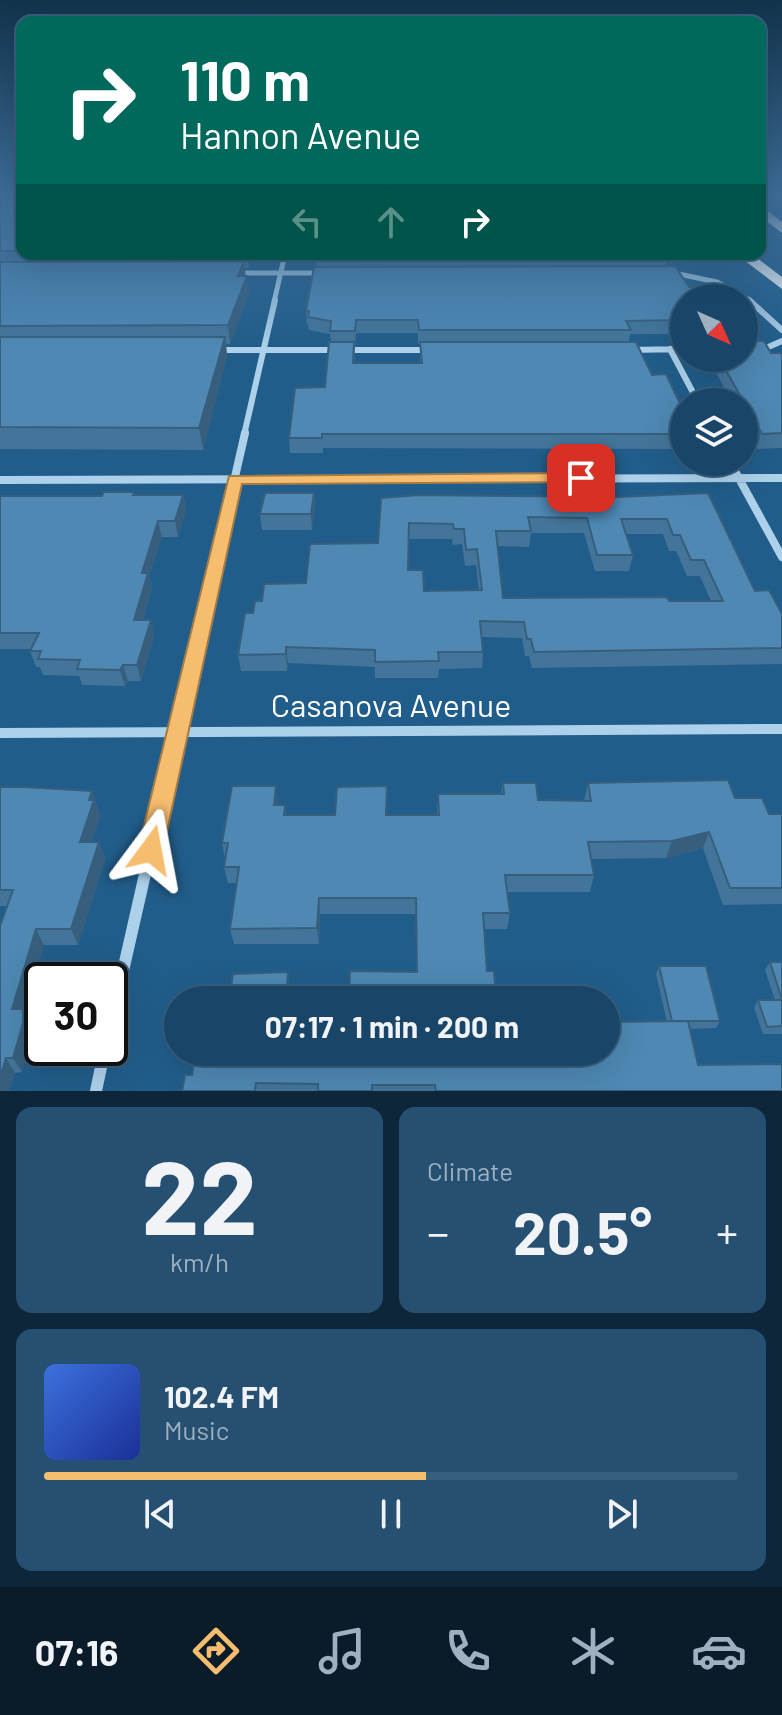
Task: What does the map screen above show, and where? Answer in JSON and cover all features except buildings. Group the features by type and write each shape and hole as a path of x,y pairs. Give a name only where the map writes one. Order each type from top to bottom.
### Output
{"highway":[{"path":"751,260 782,284"}],"street":[{"path":"125,962 284,260"},
{"path":"657,272 712,278 731,287 782,330"},
{"path":"232,273 331,273"},
{"path":"758,348 782,341"},
{"path":"623,350 670,349"},
{"path":"201,351 435,350"},
{"path":"738,477 782,557"},
{"path":"0,480 782,478"},
{"name":"Casanova Avenue","path":"0,733 782,729"},
{"path":"96,1091 101,1066"}],"route":[{"path":"151,850 235,479 581,478"}]}
